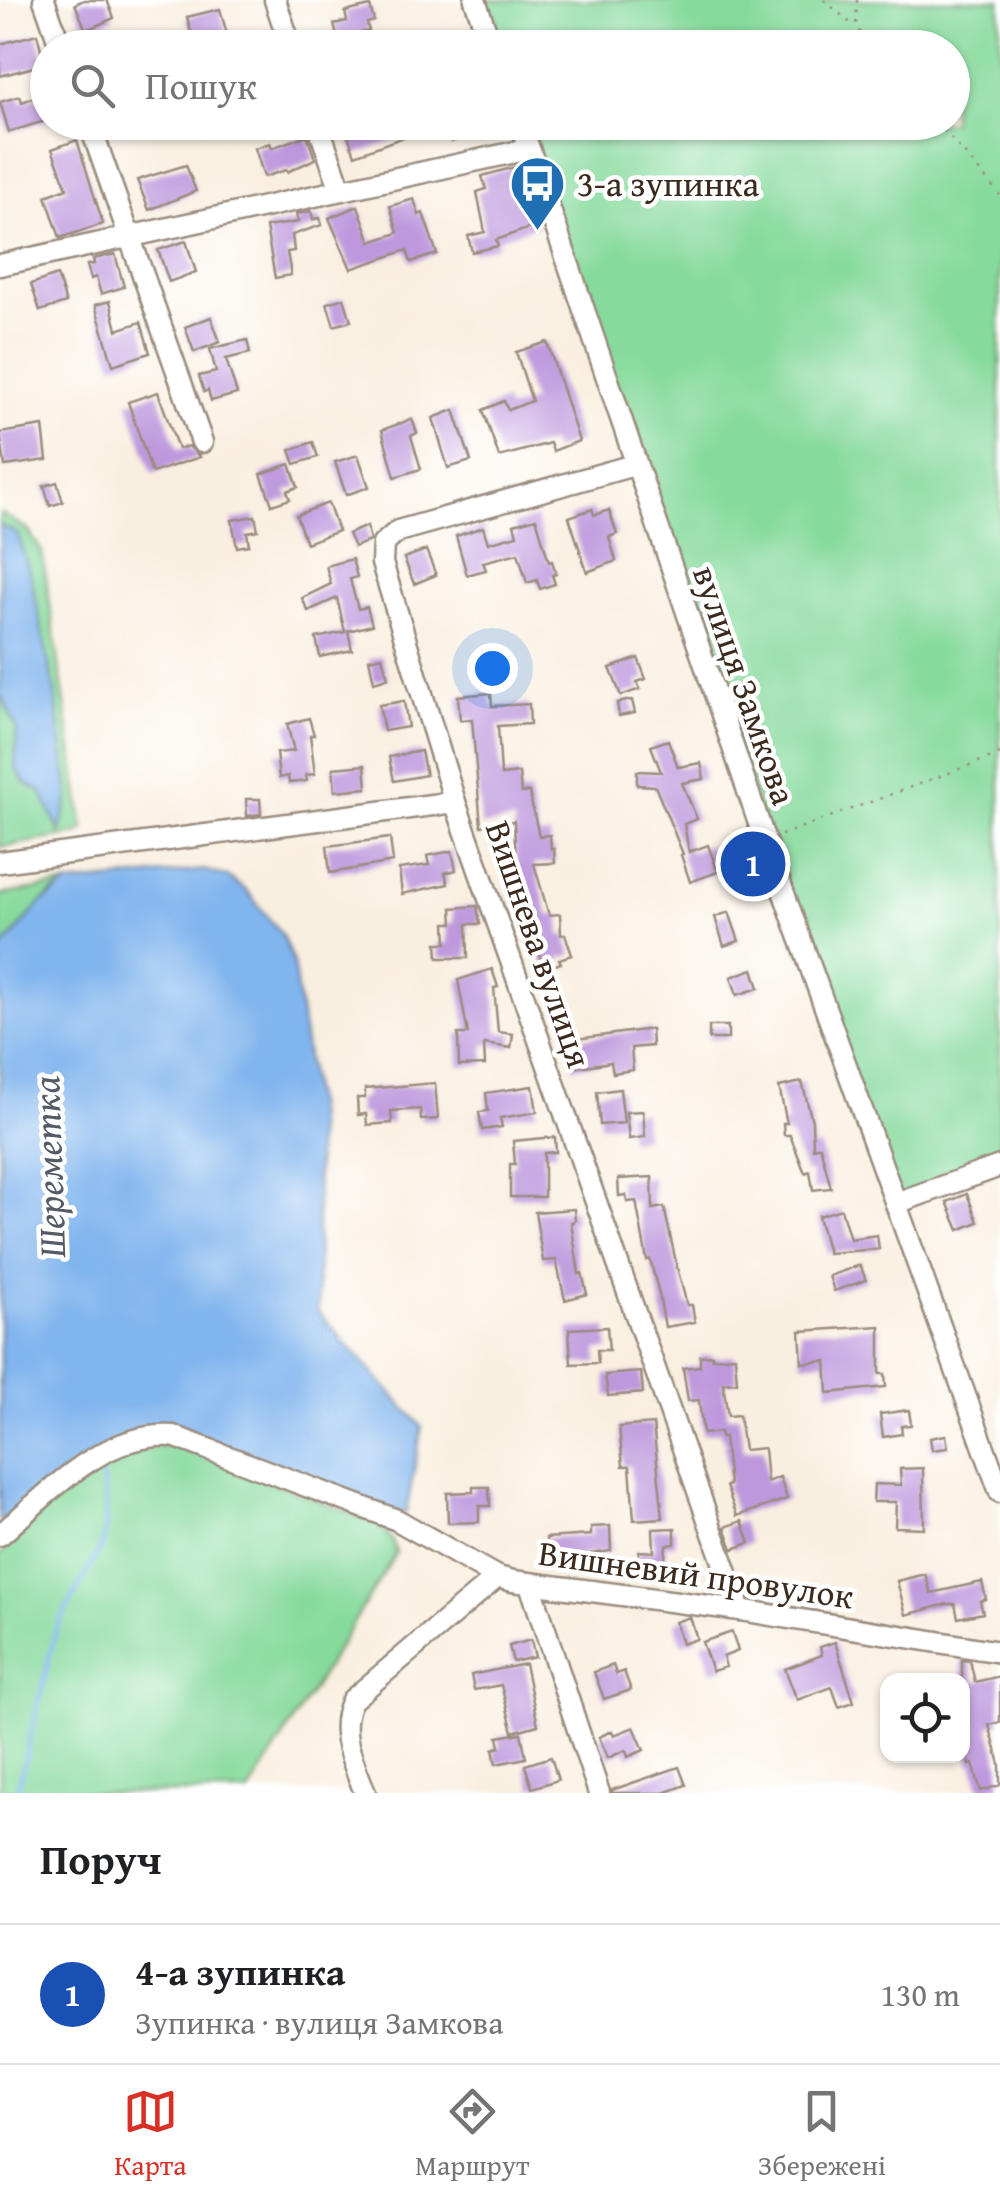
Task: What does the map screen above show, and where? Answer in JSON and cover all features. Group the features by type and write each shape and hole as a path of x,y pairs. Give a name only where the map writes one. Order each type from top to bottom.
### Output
{"street":[{"path":"44,0 55,30"},
{"path":"275,0 285,30"},
{"path":"475,0 486,30"},
{"path":"95,140 202,442"},
{"path":"324,140 341,190"},
{"name":"вулиця Замкова","path":"526,140 764,842 1000,1492"},
{"path":"0,266 529,149"},
{"name":"Вишнева вулиця","path":"634,466 398,531 383,544 382,563 454,802 740,1610"},
{"path":"0,862 454,802"},
{"path":"896,1203 1000,1166"},
{"name":"Вишневий провулок","path":"0,1536 90,1461 121,1444 156,1434 189,1440 396,1520 497,1576 1000,1652"},
{"path":"365,1793 344,1734 352,1700 497,1576"},
{"path":"530,1584 599,1793"}],"path":[{"path":"824,0 856,28"},
{"path":"856,28 857,0"},
{"path":"952,140 1000,196"},
{"path":"764,842 1000,754"}],"green space":[{"path":"475,0 1000,0 1000,1165 896,1203 526,140 970,140 970,30 486,30"},
{"path":"0,513 27,529 42,552 84,829 77,834 0,847"},
{"path":"68,884 52,893 0,951 0,895"},
{"path":"174,1444 376,1523 392,1540 396,1553 249,1793 0,1793 0,1555 78,1483 123,1457"}],"water":[{"path":"0,525 18,534 55,693 69,797 60,832 41,792 25,783 15,767 17,729 0,693"},
{"path":"204,870 228,877 247,891 282,935 293,962 316,1118 318,1312 422,1427 406,1513 393,1513 144,1428 0,1522 0,951 41,903 68,884"}],"building":[{"path":"107,0 114,18 86,30 75,4"},
{"path":"370,6 374,21 367,23 369,30 336,30 334,24 347,21 345,12"},
{"path":"220,9 226,30 190,30 187,17"},
{"path":"30,36 30,68 0,76 0,44"},
{"path":"20,96 22,102 30,99 30,126 9,132 0,102"},
{"path":"77,140 103,224 60,238 46,196 67,188 52,149"},
{"path":"294,140 309,140 315,159 264,177 255,148 270,143 272,148"},
{"path":"350,140 396,140 355,155"},
{"path":"186,165 196,191 149,210 137,180"},
{"path":"518,166 538,225 496,240 498,246 472,252 468,236 485,232 477,192 486,189 482,176"},
{"path":"414,199 437,254 411,262 407,250 351,269 329,218 358,206 371,242 398,233 390,206"},
{"path":"311,211 313,219 320,218 322,225 292,235 294,251 287,252 291,275 275,278 266,227 298,222 296,214"},
{"path":"186,241 196,272 169,282 158,250"},
{"path":"115,254 124,287 101,294 87,265 94,264 93,259"},
{"path":"57,275 66,303 40,311 31,284"},
{"path":"344,298 351,321 334,326 327,303"},
{"path":"110,301 117,330 141,322 150,353 113,365 95,305"},
{"path":"211,317 220,342 194,352 185,327"},
{"path":"247,340 250,353 226,359 237,394 211,401 199,376 216,372 210,349"},
{"path":"547,342 579,441 553,451 550,443 499,457 483,410 504,401 508,410 532,401 516,352"},
{"path":"158,392 178,449 189,446 200,457 152,473 128,402"},
{"path":"454,410 471,461 448,468 433,418"},
{"path":"412,419 417,433 411,436 421,469 395,477 382,430"},
{"path":"43,426 47,460 5,466 0,433"},
{"path":"313,442 318,457 295,464 290,450"},
{"path":"358,455 369,487 346,495 335,462"},
{"path":"290,464 298,487 287,491 290,499 272,505 261,474"},
{"path":"57,482 63,502 50,506 44,486"},
{"path":"328,503 338,531 306,543 296,515"},
{"path":"592,509 594,515 609,510 617,534 609,537 616,561 587,572 569,517"},
{"path":"255,516 258,530 247,532 249,545 237,547 232,520"},
{"path":"536,518 556,574 552,575 555,584 540,589 537,580 527,583 518,553 483,562 486,570 467,575 456,536 483,527 488,543 517,535 514,524"},
{"path":"367,526 370,541 354,547 348,534"},
{"path":"426,550 436,575 414,584 404,558"},
{"path":"352,559 357,577 350,579 358,609 367,607 372,625 348,631 352,650 320,657 316,638 345,632 337,598 308,611 302,598 331,584 326,566"},
{"path":"382,656 388,678 374,682 369,659"},
{"path":"638,658 646,679 637,682 640,689 621,696 610,668"},
{"path":"491,693 492,706 529,704 530,724 498,726 501,775 519,773 521,793 529,792 539,836 550,835 554,849 555,863 534,864 549,915 560,914 561,935 565,934 572,955 544,969 531,929 526,929 525,906 515,909 508,885 517,883 514,821 481,826 472,719 460,720 458,696"},
{"path":"632,700 635,713 619,716 617,703"},
{"path":"404,701 408,727 384,731 379,705"},
{"path":"309,718 314,735 310,735 315,774 306,775 307,781 289,783 288,776 279,778 276,753 294,751 287,724"},
{"path":"668,740 678,767 701,763 704,779 682,783 697,819 684,824 689,852 708,845 718,872 690,882 683,854 655,786 637,785 637,771 661,772 651,746"},
{"path":"421,751 426,775 394,781 389,757"},
{"path":"365,765 367,788 335,791 333,768"},
{"path":"246,799 260,799 261,814 247,816"},
{"path":"390,838 393,862 330,873 327,846"},
{"path":"452,851 456,870 445,873 448,884 402,894 399,869 429,865 427,856"},
{"path":"477,906 480,924 467,924 468,958 438,958 437,943 447,943 446,923 453,923 452,908"},
{"path":"729,912 739,941 724,946 715,917"},
{"path":"492,969 498,987 494,988 498,1032 513,1034 511,1048 484,1044 485,1065 459,1066 458,1034 468,1034 458,980"},
{"path":"753,969 759,988 737,995 731,977"},
{"path":"709,1026 728,1026 728,1039 709,1039"},
{"path":"651,1029 652,1046 631,1048 633,1070 613,1073 611,1062 573,1068 569,1040"},
{"path":"802,1082 812,1121 813,1148 820,1146 831,1188 813,1190 810,1171 805,1173 790,1135 784,1135 783,1123 787,1123 779,1087"},
{"path":"435,1083 438,1119 421,1120 420,1109 391,1111 392,1123 367,1125 366,1114 358,1115 357,1098 365,1098 365,1089"},
{"path":"533,1086 537,1112 500,1118 502,1127 482,1130 479,1112 488,1111 486,1093"},
{"path":"620,1089 624,1123 600,1125 597,1092"},
{"path":"643,1111 645,1137 629,1139 626,1112"},
{"path":"555,1137 556,1152 544,1153 544,1197 510,1197 510,1164 515,1164 513,1141"},
{"path":"652,1177 653,1209 664,1207 687,1305 692,1305 695,1322 665,1327 636,1201 627,1202 626,1195 619,1196 618,1179"},
{"path":"967,1194 978,1222 959,1230 947,1202"},
{"path":"574,1209 575,1221 571,1222 579,1274 582,1273 587,1294 565,1300 556,1260 543,1261 535,1212"},
{"path":"841,1209 850,1239 877,1235 879,1249 828,1253 818,1216"},
{"path":"860,1265 866,1280 834,1291 829,1276"},
{"path":"880,1326 880,1374 885,1374 886,1387 828,1393 826,1361 802,1363 800,1331"},
{"path":"607,1327 609,1350 597,1350 598,1363 571,1364 569,1329"},
{"path":"700,1356 735,1356 737,1382 723,1383 728,1416 739,1415 744,1450 764,1448 767,1482 780,1477 787,1499 737,1516 726,1486 729,1485 724,1437 720,1432 703,1434 699,1400 688,1401 683,1368 700,1366"},
{"path":"641,1372 643,1393 608,1396 605,1375"},
{"path":"909,1410 911,1425 901,1426 902,1434 883,1437 880,1414"},
{"path":"653,1424 663,1518 634,1520 630,1466 623,1466 619,1427"},
{"path":"946,1435 948,1448 932,1450 930,1438"},
{"path":"923,1468 924,1528 895,1527 896,1502 873,1502 874,1484 901,1485 900,1469"},
{"path":"473,1487 489,1487 490,1506 479,1506 479,1522 448,1523 447,1493 473,1492"},
{"path":"742,1521 750,1543 733,1549 725,1527"},
{"path":"610,1526 611,1551 548,1560 546,1538 591,1535 591,1527"},
{"path":"675,1528 675,1544 666,1545 664,1574 656,1574 655,1566 638,1564 639,1551 654,1552 653,1529"},
{"path":"925,1574 931,1593 982,1582 986,1599 980,1601 983,1613 958,1618 955,1604 947,1604 906,1615 897,1581"},
{"path":"690,1617 697,1639 682,1644 675,1622"},
{"path":"732,1632 738,1651 723,1657 726,1667 712,1671 702,1642"},
{"path":"531,1640 535,1657 513,1662 509,1646"},
{"path":"835,1642 854,1702 839,1707 832,1687 797,1700 785,1669 822,1655 820,1647"},
{"path":"962,1660 970,1661 975,1682 1000,1676 1000,1722 989,1725 1000,1764 1000,1785 981,1791 969,1763 970,1673 962,1673"},
{"path":"525,1664 538,1725 513,1732 501,1685 474,1690 471,1675"},
{"path":"613,1665 616,1674 624,1671 631,1690 604,1699 594,1672"},
{"path":"634,1727 644,1750 628,1757 626,1750 608,1758 599,1737"},
{"path":"521,1733 526,1758 496,1764 493,1749 500,1747 498,1737"},
{"path":"551,1757 558,1780 532,1788 525,1765"},
{"path":"679,1767 686,1785 664,1793 612,1793 612,1790"}],"waterway":[{"name":"Шереметка","path":"17,1793 56,1629 102,1545 106,1506 99,1468"}],"place":[{"name":"3-а зупинка","path":"538,232"},
{"name":"4-а зупинка","path":"753,864"}]}
